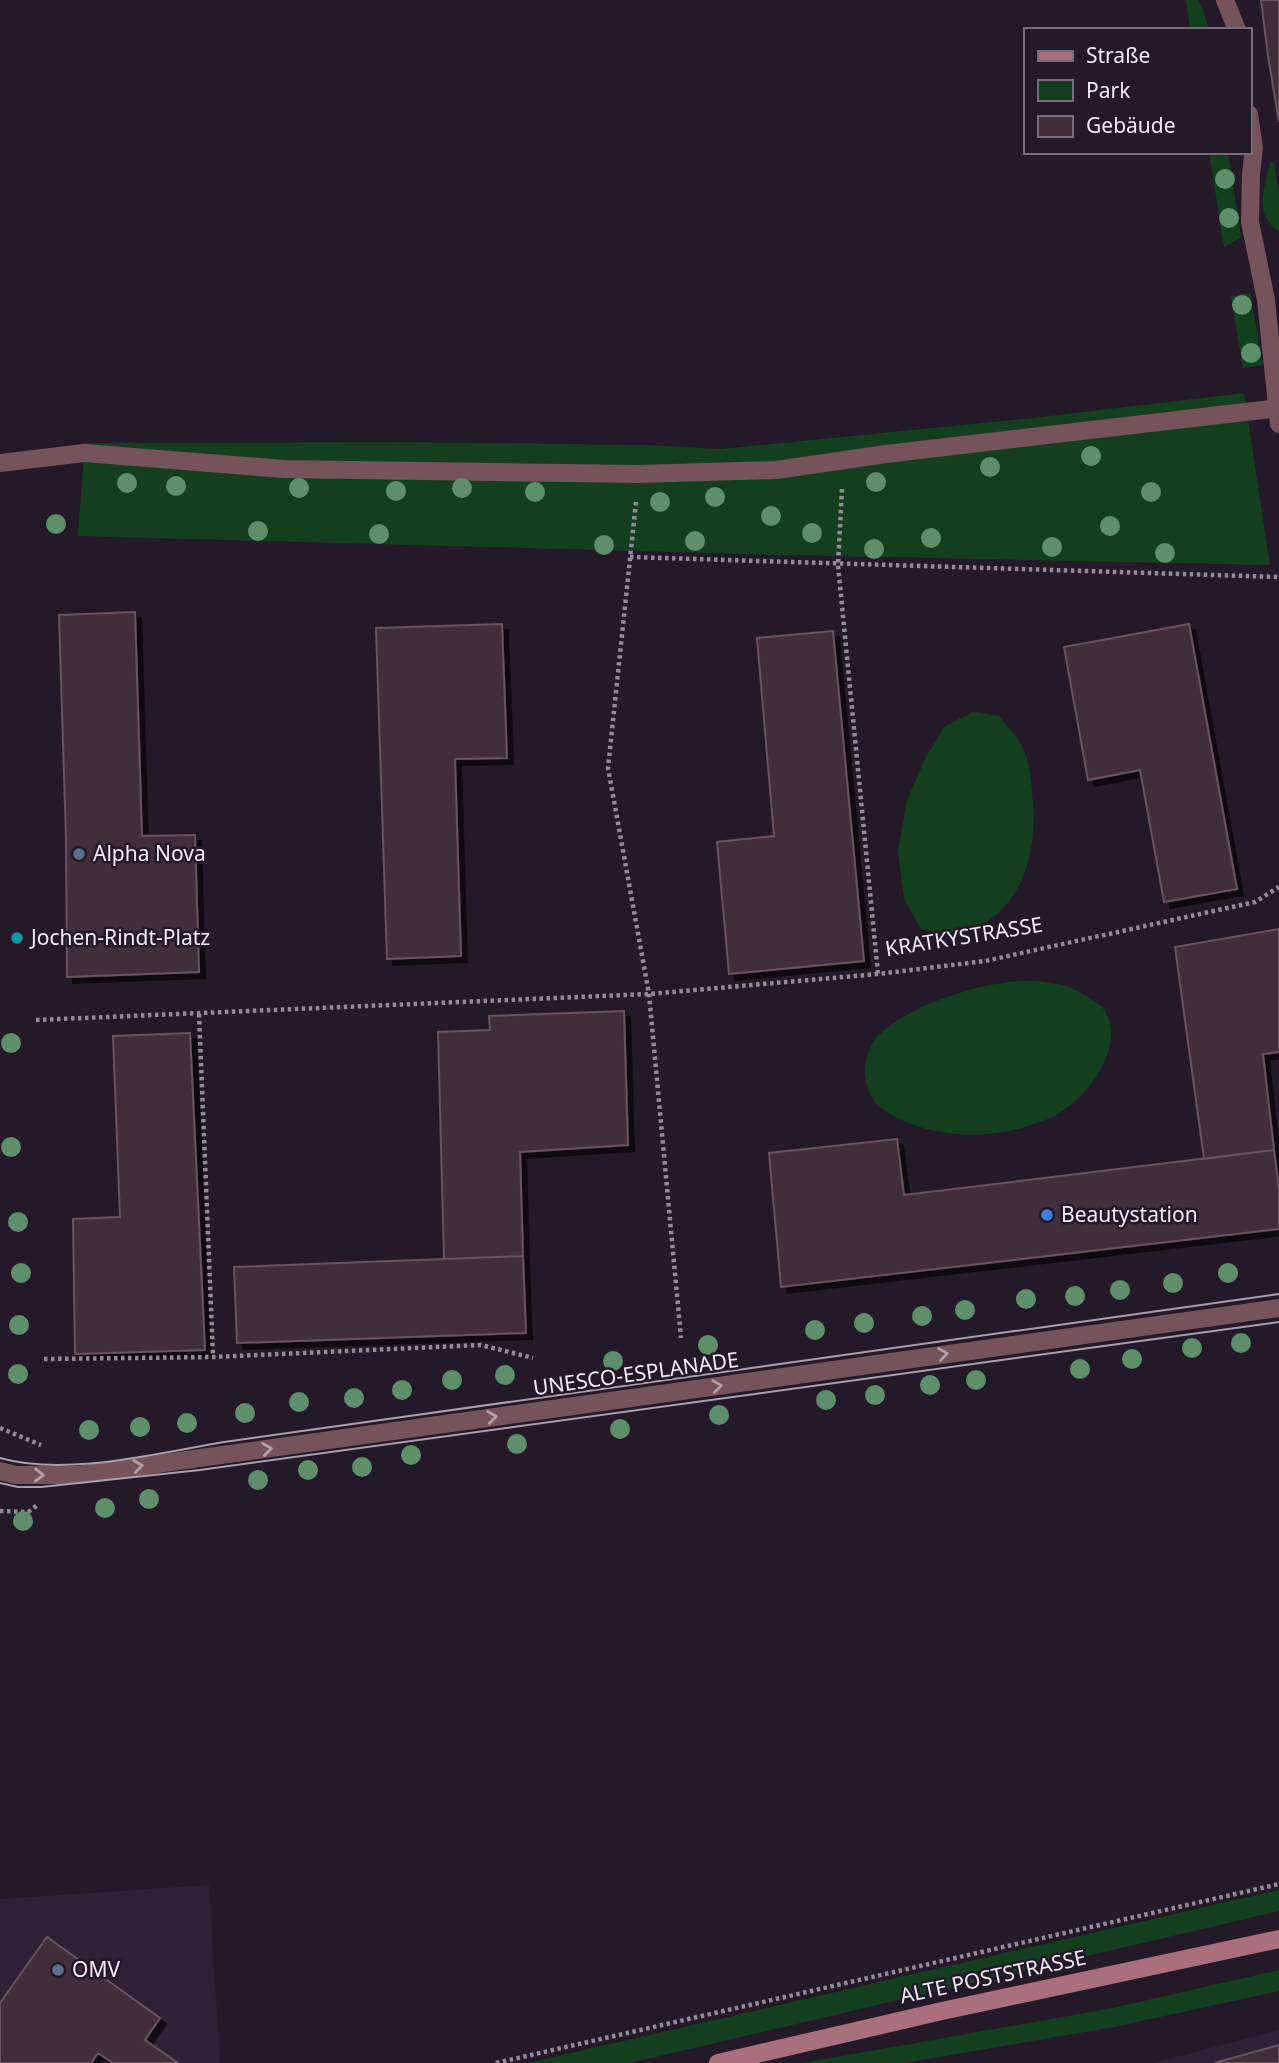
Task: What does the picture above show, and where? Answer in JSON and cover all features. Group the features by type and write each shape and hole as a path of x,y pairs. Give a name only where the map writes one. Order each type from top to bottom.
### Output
{"main road":[{"name":"ALTE POSTSTRASSE","path":"718,2063 942,2011 1279,1939"}],"street":[{"path":"1225,0 1236,28"},
{"path":"0,463 85,453 284,469 639,474 776,470 842,460 1278,413 1266,300 1250,222 1254,148 1251,128"},
{"name":"UNESCO-ESPLANADE","path":"0,1471 16,1475 78,1475 1279,1308"}],"path":[{"path":"842,460 838,565 878,974"},
{"path":"639,474 608,768 649,994 681,1338"},
{"path":"630,557 1279,578"},
{"name":"KRATKYSTRASSE","path":"36,1020 649,994 878,974 985,961 1255,902 1279,887"},
{"path":"199,1014 213,1357"},
{"path":"44,1359 213,1357 481,1345 533,1358"},
{"path":"496,2063 1279,1884"}],"shaded area":[{"path":"209,1885 220,2063 0,2063 0,1899"},
{"path":"1279,2030 1279,2063 1153,2063"}],"green space":[{"path":"1186,0 1198,0 1208,28 1190,28"},
{"path":"1209,154 1228,154 1241,237 1224,247"},
{"path":"1270,162 1274,163 1279,193 1279,232 1271,225 1263,209 1263,192"},
{"path":"1250,293 1263,365 1243,368 1231,296"},
{"path":"1244,393 1270,565 78,536 84,453 82,443 400,442 643,445 721,449 1033,418"},
{"path":"973,712 999,716 1022,746 1031,781 1033,838 1022,879 1012,897 998,913 980,925 954,935 921,929 904,899 898,852 907,800 926,757 945,726"},
{"path":"1035,981 1063,985 1081,993 1102,1007 1109,1021 1111,1037 1101,1069 1091,1084 1067,1108 1040,1122 1011,1131 965,1135 911,1124 886,1112 874,1101 866,1084 866,1062 875,1040 888,1027 918,1009 953,995 1007,982"},
{"path":"1279,1890 1279,1911 630,2063 528,2063"},
{"path":"1279,1970 1279,1991 1114,2027 904,2063 803,2063 1113,2008"}],"building":[{"path":"1261,0 1279,0 1279,122 1268,56"},
{"path":"135,612 142,836 195,835 199,972 67,977 59,615"},
{"path":"502,624 507,758 455,759 461,956 387,959 376,628"},
{"path":"1189,624 1237,889 1164,902 1140,770 1088,780 1064,647"},
{"path":"833,631 864,961 729,974 717,842 774,836 757,638"},
{"path":"1279,929 1279,1052 1263,1054 1274,1150 1204,1159 1175,947"},
{"path":"624,1011 628,1145 520,1152 523,1256 444,1259 438,1032 490,1030 489,1016"},
{"path":"190,1033 205,1350 75,1354 73,1219 120,1217 113,1036"},
{"path":"897,1139 904,1195 1274,1150 1279,1189 1279,1229 781,1287 769,1153"},
{"path":"523,1256 526,1333 237,1343 234,1267"},
{"name":"OMV","path":"47,1937 160,2018 145,2040 178,2063 113,2063 98,2053 91,2063 0,2063 0,2003"},
{"path":"1279,2045 1279,2063 1214,2063"}],"tram line":[{"path":"0,1458 53,1465 112,1461 224,1442 1279,1294"},
{"path":"0,1483 18,1487 41,1487 200,1470 1279,1322"}],"place":[{"name":"Alpha Nova","path":"79,854"},
{"name":"Jochen-Rindt-Platz","path":"17,938"},
{"name":"Beautystation","path":"1047,1215"},
{"name":"OMV","path":"58,1970"}]}
